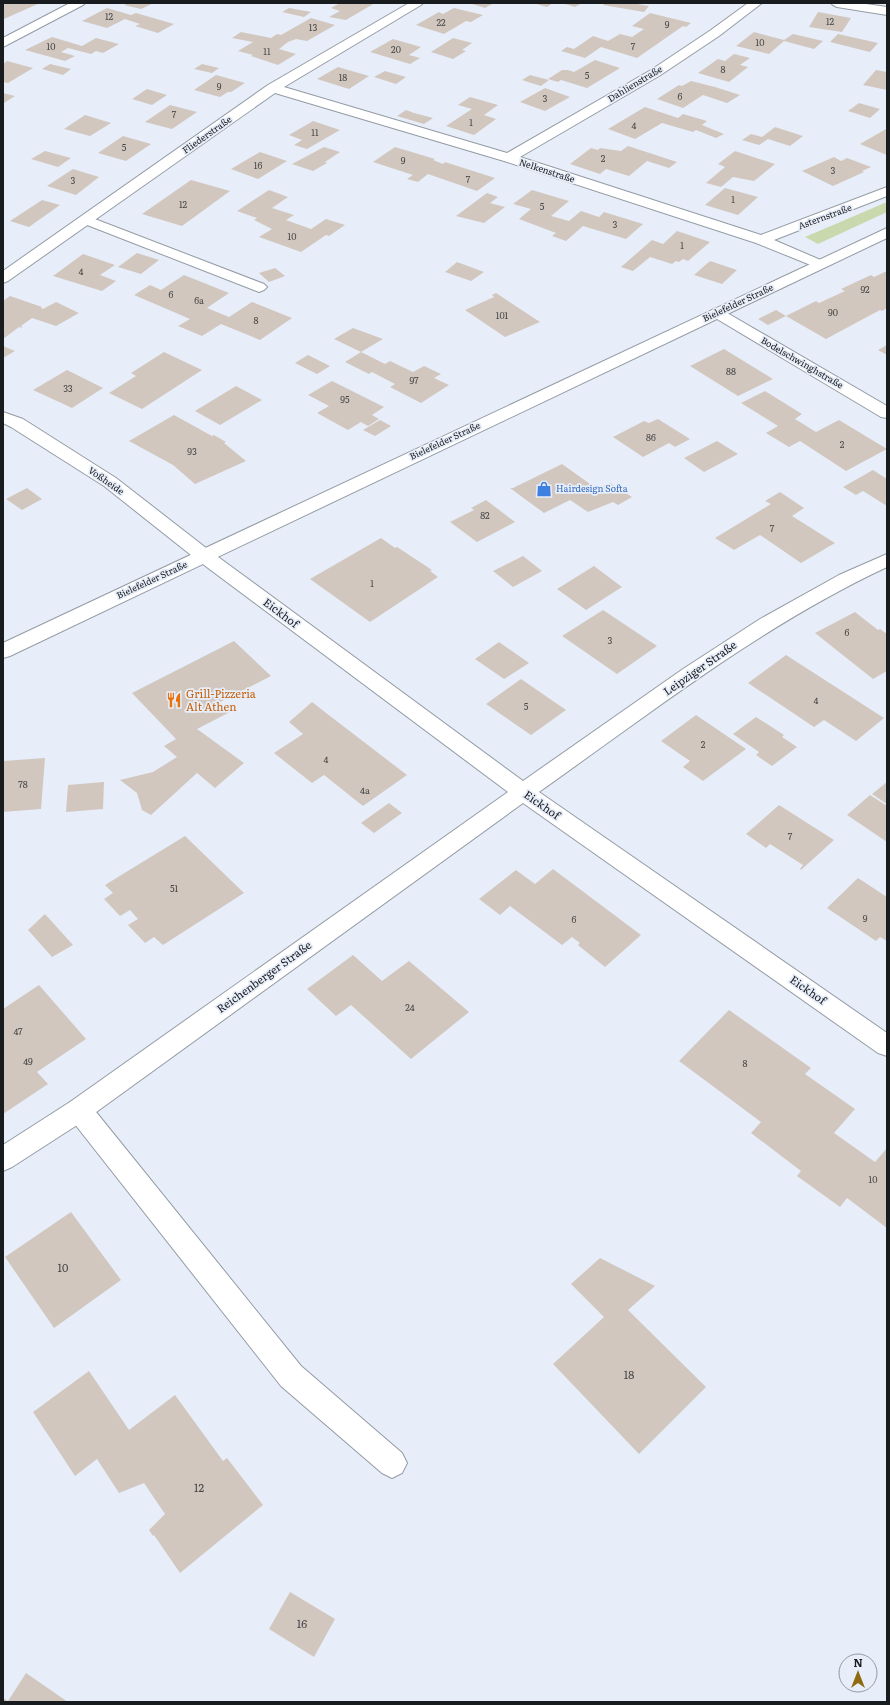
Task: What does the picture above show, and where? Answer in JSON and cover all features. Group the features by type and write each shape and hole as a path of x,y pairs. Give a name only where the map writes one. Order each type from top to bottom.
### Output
{"street":[{"path":"3,43 79,3"},
{"name":"Fliederstraße","path":"3,278 273,88 417,3"},
{"name":"Dahlienstraße","path":"509,158 654,72 756,3"},
{"path":"837,3 887,11"},
{"name":"Nelkenstraße","path":"273,88 509,158 761,240 818,264"},
{"name":"Asternstraße","path":"761,240 871,199 887,190"},
{"path":"87,220 259,287"},
{"name":"Bielefelder Straße","path":"3,651 887,232"},
{"name":"Bodelschwinghstraße","path":"717,313 887,412"},
{"name":"Voßheide","path":"3,417 17,424 110,482 203,556"},
{"name":"Eickhof","path":"203,556 523,792 887,1046"},
{"name":"Leipziger Straße","path":"523,792 765,622 859,572 887,560"},
{"name":"Reichenberger Straße","path":"3,1159 79,1110 523,792"},
{"path":"79,1110 291,1376 392,1462"}],"green space":[{"path":"887,202 887,212 818,244 805,237"}],"building":[{"path":"7,3 40,3 4,19 3,5"},
{"path":"129,3 154,3 141,9 124,5"},
{"path":"340,3 375,3 346,20 329,17 340,11 331,8"},
{"path":"469,3 494,3 485,8"},
{"path":"533,3 553,3 547,7"},
{"path":"562,3 582,3 575,7"},
{"path":"605,3 638,3 637,4 649,6 644,12 603,5"},
{"path":"107,8 131,15 136,13 174,24 158,33 135,26 140,24 125,19 107,28 82,21"},
{"path":"289,8 311,12 304,17 282,12"},
{"path":"454,8 483,15 471,22 466,21 444,34 416,25 439,12 443,14"},
{"path":"818,12 851,18 842,32 809,27"},
{"path":"650,13 691,23 686,27 683,26 637,58 601,47 585,58 561,51 567,47 574,49 593,36 608,41 620,34 632,37 644,29 632,26"},
{"path":"311,18 335,25 307,41 296,39 288,42 279,49 296,54 278,65 238,51 253,42 232,38 241,32 271,38 277,34 281,35"},
{"path":"754,32 784,40 793,34 823,41 814,49 784,41 769,54 736,46"},
{"path":"838,34 878,43 870,52 830,42"},
{"path":"52,37 82,46 96,38 119,44 103,53 96,51 91,54 68,48 61,52 75,56 65,61 25,50"},
{"path":"453,38 472,43 462,50 466,51 453,59 431,52"},
{"path":"393,39 421,47 409,55 420,58 410,64 370,52"},
{"path":"734,54 750,58 740,65 748,67 729,82 698,73 718,59 725,61"},
{"path":"595,60 620,68 587,88 561,80 558,82 548,79 562,70 574,72"},
{"path":"7,61 33,68 8,83 3,82 3,64"},
{"path":"50,64 71,69 63,75 42,69"},
{"path":"202,64 219,68 212,73 194,69"},
{"path":"338,67 369,76 349,89 317,79"},
{"path":"876,70 887,72 887,90 863,85"},
{"path":"385,71 406,77 396,84 374,77"},
{"path":"216,75 245,83 220,97 194,90"},
{"path":"530,75 549,80 541,86 522,80"},
{"path":"691,81 740,95 727,103 703,95 683,108 657,99 679,85 682,86"},
{"path":"545,88 570,97 545,111 520,102"},
{"path":"147,89 167,95 152,105 132,99"},
{"path":"3,93 15,96 4,103"},
{"path":"470,97 498,105 484,115 496,119 474,135 446,126 472,109 458,105"},
{"path":"859,103 880,109 870,118 848,111"},
{"path":"170,105 197,112 172,129 145,122"},
{"path":"645,107 678,118 683,114 707,121 702,125 724,134 716,138 696,130 693,132 662,123 635,139 608,129"},
{"path":"406,110 433,118 424,124 397,116"},
{"path":"85,115 111,123 90,136 64,129"},
{"path":"313,121 340,130 307,149 294,145 302,140 289,135"},
{"path":"775,127 803,136 790,146 768,139 759,145 742,140 751,134 762,137"},
{"path":"886,129 887,155 860,144"},
{"path":"123,136 151,144 126,161 98,153"},
{"path":"628,146 677,162 669,168 647,161 629,176 606,169 600,174 570,164 591,148 598,150 600,148 621,151"},
{"path":"324,147 340,152 325,162 327,163 313,171 292,164"},
{"path":"395,147 435,159 433,160 443,164 445,162 495,178 477,191 428,174 418,182 407,179 413,175 373,162"},
{"path":"45,151 71,158 58,167 31,159"},
{"path":"735,151 775,164 754,181 733,177 721,187 706,183 725,167 718,164"},
{"path":"260,152 287,161 258,179 231,169"},
{"path":"834,157 841,161 847,158 871,167 862,171 864,172 833,186 802,171"},
{"path":"73,169 99,177 76,195 47,186"},
{"path":"191,180 230,191 182,226 142,214"},
{"path":"725,188 758,197 738,215 705,205"},
{"path":"269,190 288,197 272,208 294,215 286,220 311,229 326,219 345,225 329,236 326,235 301,252 259,237 272,229 254,220 257,218 237,211"},
{"path":"532,190 569,201 551,216 569,221 581,211 599,217 604,212 643,224 626,239 583,226 566,241 552,236 556,233 519,219 531,209 513,204"},
{"path":"487,193 498,197 490,203 505,207 484,223 456,216"},
{"path":"42,200 60,205 29,227 10,221"},
{"path":"677,231 710,242 688,261 683,259 672,264 650,257 633,271 621,267 652,240 663,244"},
{"path":"137,253 159,260 141,274 118,267"},
{"path":"83,254 115,265 100,275 116,281 102,291 53,276"},
{"path":"710,261 737,270 722,284 694,275"},
{"path":"457,262 484,272 471,281 445,272"},
{"path":"275,268 285,276 269,282 259,273"},
{"path":"887,271 887,308 882,311 880,310 826,339 786,316 816,301 819,303 845,291 841,289 871,275 874,277"},
{"path":"184,275 229,293 207,308 229,317 252,302 292,318 260,340 221,324 202,336 178,326 190,319 134,295 150,285 161,290"},
{"path":"496,293 540,322 505,337 465,310 494,297 492,295"},
{"path":"10,296 42,307 41,308 43,309 56,302 79,313 56,326 32,318 21,326 23,328 19,327 3,339 3,301"},
{"path":"776,310 786,316 768,325 758,319"},
{"path":"353,328 383,339 361,352 334,339"},
{"path":"887,345 887,355 878,350"},
{"path":"3,346 15,351 3,358"},
{"path":"724,349 773,379 738,396 690,366"},
{"path":"164,352 202,370 142,409 109,393 136,376 131,373"},
{"path":"361,352 385,364 390,361 413,372 424,366 441,374 434,378 449,385 421,403 390,387 395,384 372,372 369,374 345,362"},
{"path":"308,355 330,366 317,374 295,363"},
{"path":"67,370 103,388 72,408 33,390"},
{"path":"332,381 384,407 372,415 379,419 368,426 361,422 348,430 317,413 329,406 308,395"},
{"path":"236,386 262,400 220,425 195,411"},
{"path":"765,391 802,414 795,419 816,432 839,420 887,449 846,471 800,441 789,447 766,433 778,426 741,403"},
{"path":"174,415 226,442 224,443 246,461 195,484 173,465 129,441"},
{"path":"658,419 690,439 675,447 669,443 643,457 613,437 644,421 649,423"},
{"path":"380,420 391,426 375,436 363,430"},
{"path":"717,441 738,454 704,472 684,458"},
{"path":"562,464 597,489 610,483 632,497 618,505 613,502 588,512 570,500 544,513 510,488 513,488"},
{"path":"873,470 887,479 887,506 863,491 856,495 843,487"},
{"path":"27,488 42,499 22,510 6,499"},
{"path":"780,492 804,508 792,516 835,543 801,563 760,535 734,550 715,538 771,504 765,501"},
{"path":"486,500 515,522 477,542 450,522 474,510 471,508"},
{"path":"381,538 432,570 430,571 438,577 370,622 310,579"},
{"path":"523,556 542,571 513,587 493,571"},
{"path":"594,566 622,587 586,610 557,589"},
{"path":"603,610 657,646 617,674 562,636"},
{"path":"855,612 878,630 880,629 887,634 887,671 873,679 815,633"},
{"path":"234,641 271,676 220,702 230,712 197,729 244,763 215,788 197,773 151,815 142,810 137,793 120,780 153,772 177,757 164,746 176,739 132,693"},
{"path":"499,642 529,663 504,679 475,659"},
{"path":"786,655 884,718 856,741 824,720 814,727 748,683"},
{"path":"521,679 566,710 531,735 486,704"},
{"path":"312,702 407,775 363,806 324,775 312,783 274,753 303,734 289,722"},
{"path":"696,715 746,749 703,781 683,767 690,761 661,741"},
{"path":"756,717 784,735 782,737 797,747 772,766 756,755 759,752 733,734"},
{"path":"45,758 41,809 3,812 3,761"},
{"path":"104,782 103,809 66,812 68,785"},
{"path":"887,782 887,804 872,794"},
{"path":"870,795 887,806 887,842 847,815"},
{"path":"389,803 402,813 374,833 361,823"},
{"path":"779,805 834,840 801,870 800,869 803,865 770,844 766,848 746,834"},
{"path":"185,836 244,893 163,945 154,937 145,943 128,925 138,919 130,910 120,916 104,899 113,893 105,885"},
{"path":"553,869 641,935 605,967 578,945 580,943 572,937 562,945 510,906 500,915 479,899 516,870 535,884"},
{"path":"858,878 887,897 887,941 880,937 876,941 827,908"},
{"path":"45,914 73,945 52,957 28,930"},
{"path":"353,955 382,981 409,961 469,1012 411,1059 351,1005 336,1016 307,989"},
{"path":"39,985 86,1039 37,1072 48,1084 3,1114 3,1009"},
{"path":"729,1010 811,1068 805,1074 855,1109 834,1133 875,1162 887,1148 887,1228 847,1198 840,1207 797,1176 801,1171 751,1133 761,1122 679,1061"},
{"path":"71,1212 121,1280 54,1328 5,1257"},
{"path":"600,1258 655,1286 628,1310 706,1387 639,1454 553,1364 604,1317 571,1284"},
{"path":"89,1371 129,1430 175,1395 223,1461 227,1458 263,1505 180,1573 149,1530 165,1514 144,1483 119,1493 97,1459 75,1476 33,1412"},
{"path":"290,1592 335,1619 314,1657 269,1629"},
{"path":"26,1673 68,1702 3,1702 3,1698 8,1701"}],"place":[{"name":"Hairdesign Softa","path":"544,489"},
{"name":"Grill-Pizzeria Alt Athen","path":"174,700"}]}
